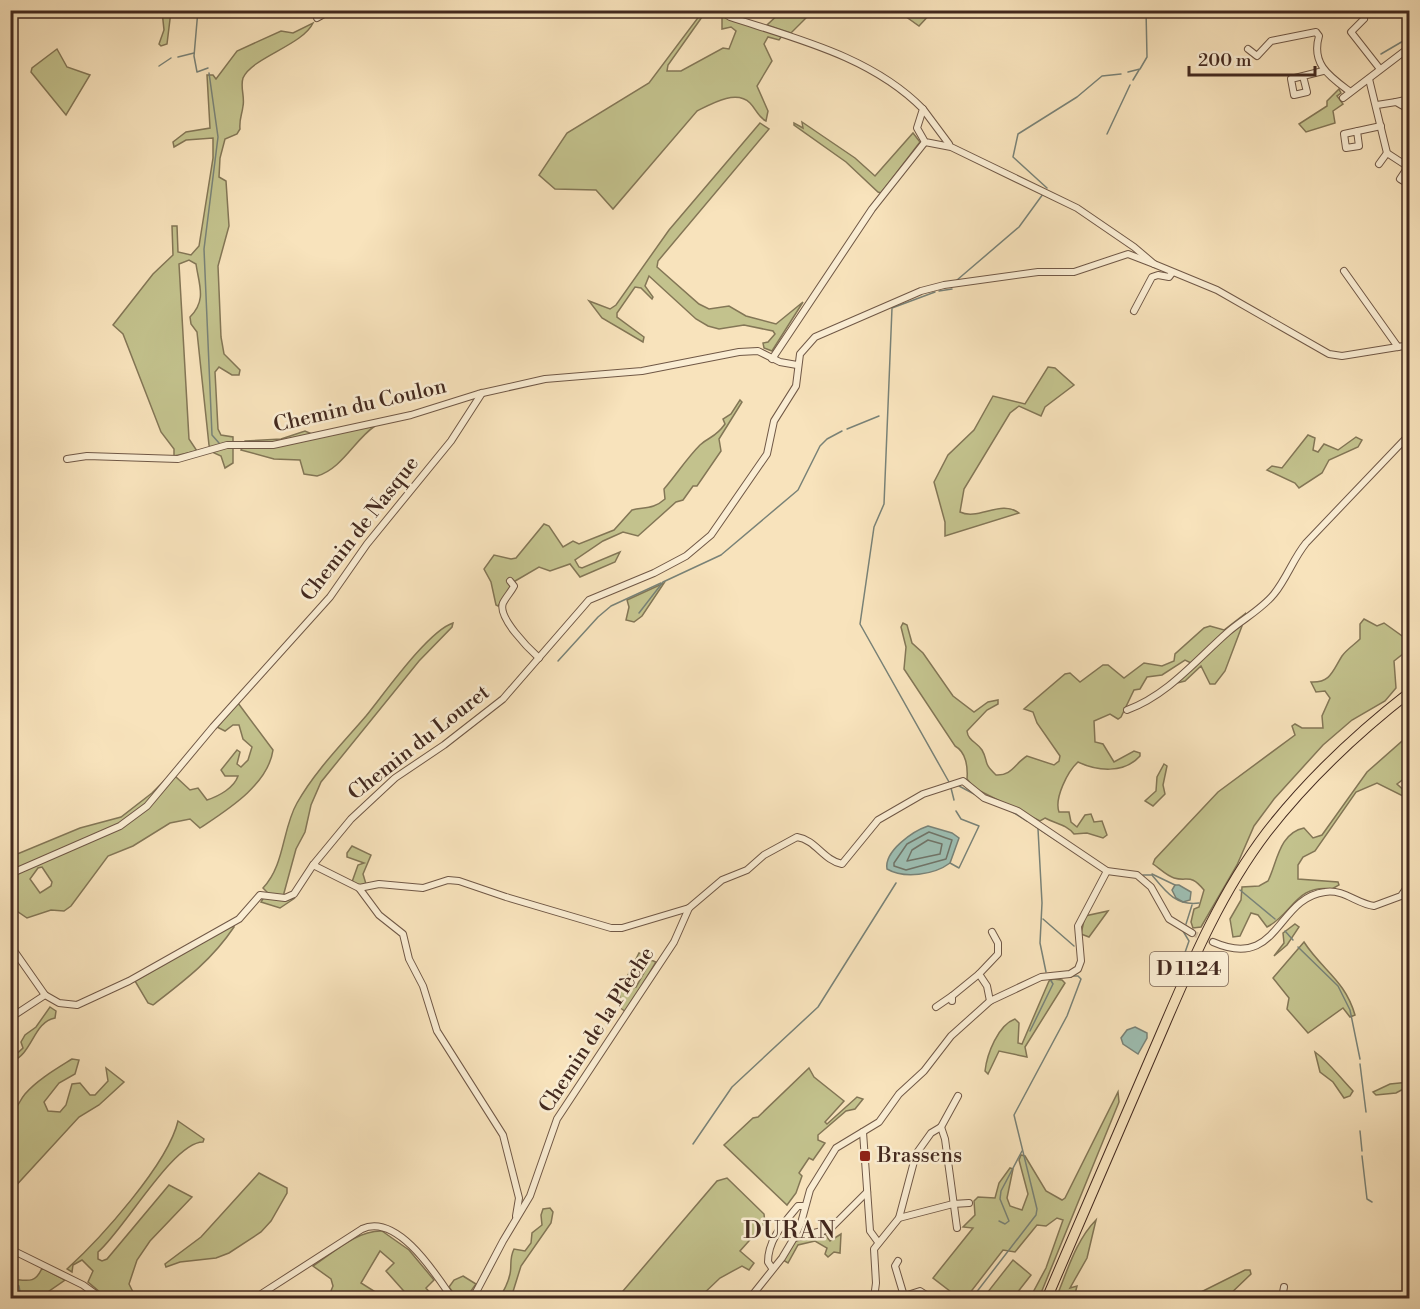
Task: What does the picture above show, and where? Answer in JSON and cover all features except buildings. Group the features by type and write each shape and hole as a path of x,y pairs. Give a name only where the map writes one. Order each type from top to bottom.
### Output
{"highway":[{"name":"D 1124","path":"1047,1299 1194,956 1238,874 1267,832 1314,776 1337,752 1410,692"}],"street":[{"path":"317,18 331,10"},
{"path":"719,10 730,17 824,48 890,81 923,109 951,147"},
{"path":"1364,19 1351,32 1380,69"},
{"path":"1248,49 1257,56 1271,41 1313,31 1319,36 1316,50 1323,71 1349,91"},
{"path":"1343,98 1349,91 1369,79 1410,47"},
{"path":"1303,76 1323,71"},
{"path":"1369,79 1387,153 1409,167 1400,179 1410,185"},
{"path":"1377,105 1410,99"},
{"path":"1396,102 1410,110"},
{"path":"923,109 917,128 926,142 951,147 1077,208 1134,247 1154,264 1217,290 1329,354 1341,356 1410,345"},
{"path":"1357,131 1381,126"},
{"path":"772,359 872,209 926,142"},
{"path":"1379,164 1387,153"},
{"name":"Chemin du Louret","path":"45,995 59,1003 77,1005 129,981 239,919 260,895 289,897 298,890 337,833 395,778 487,713 589,600 640,580 670,565 686,556 719,527 767,454 774,421 796,386 797,365 804,348 815,337 936,287 1038,272 1074,272 1128,254 1154,264"},
{"path":"1344,270 1398,347"},
{"path":"1134,311 1152,277 1158,275 1169,277 1172,273"},
{"path":"483,393 545,380 642,370 739,352 758,351 772,359 797,365"},
{"name":"Chemin du Coulon","path":"67,459 87,456 178,459 227,445 273,445 411,415 483,393"},
{"name":"Chemin de Nasque","path":"10,874 120,826 147,806 213,727 330,597 366,544 451,441 483,393"},
{"path":"1127,710 1164,690 1227,633 1266,603 1280,586 1295,557 1306,543 1410,434"},
{"path":"510,581 514,586 503,603 503,611 519,638 539,658"},
{"path":"358,888 379,884 423,888 448,880 459,880 506,897 617,928 689,908 722,880 747,870 764,855 797,837 806,839 834,862 845,862 878,820 923,794 963,781 984,798 1018,811 1107,871 1137,875 1151,887 1169,919 1192,933"},
{"path":"313,865 358,888 379,915 403,934 409,959 423,986 437,1031 502,1135 519,1198 513,1225"},
{"path":"750,1299 794,1238 813,1183 831,1153 842,1143 879,1122 899,1094 924,1071 951,1036 990,1001 1041,977 1070,974 1078,969 1081,961 1078,926 1107,871"},
{"path":"1213,942 1230,949 1250,948 1270,938 1306,900 1318,894 1339,892 1374,906 1401,896 1410,884"},
{"name":"Chemin de la Plèche","path":"473,1299 535,1185 557,1119 668,952 689,908"},
{"path":"936,1007 952,998 998,954 999,946 992,932"},
{"path":"10,945 45,995 10,1018"},
{"path":"979,974 987,986 990,1001"},
{"path":"874,1299 876,1282 874,1249 900,1218 916,1154 932,1133 941,1127 958,1096"},
{"path":"941,1127 957,1228"},
{"path":"863,1132 870,1230 878,1242"},
{"path":"794,1238 830,1229 867,1192"},
{"path":"900,1218 953,1204 969,1203"},
{"path":"772,1268 768,1262 768,1256 779,1229 798,1206 805,1206"},
{"path":"255,1299 362,1229 379,1225 398,1234 453,1299"},
{"path":"779,1229 786,1234"},
{"path":"10,1249 83,1285 101,1299"},
{"path":"898,1262 896,1266 901,1297 920,1291 931,1299"},
{"path":"1282,1299 1284,1287"}],"shaded area":[{"path":"783,10 813,11 791,33 767,25"},
{"path":"162,11 171,11 167,44 161,46 159,44 164,30"},
{"path":"703,11 716,12 702,17 668,65 667,71 681,71 723,48 729,49 736,31 731,27 722,29 722,16 782,36 779,40 768,37 764,44 772,61 757,86 768,111 766,121 750,103 738,97 724,99 697,111 613,209 596,190 555,189 539,175 567,133 649,83"},
{"path":"898,11 933,11 919,26"},
{"path":"313,23 299,38 256,64 243,78 240,129 237,134 225,139 220,158 219,177 226,181 229,226 218,266 221,337 224,354 240,370 239,375 232,375 219,367 215,372 218,429 221,435 233,437 233,463 225,468 221,456 212,452 209,445 197,332 191,324 190,317 199,304 200,286 196,264 189,260 179,264 189,439 197,451 174,456 174,449 161,432 123,334 113,325 153,274 173,255 172,226 177,226 178,252 191,255 199,246 213,158 213,138 186,140 174,147 173,142 186,132 210,128 207,75 213,75 216,79 237,51 281,31 293,33"},
{"path":"57,49 67,67 90,75 66,115 31,72 32,68"},
{"path":"1339,89 1341,93 1337,96 1343,104 1333,111 1335,123 1306,132 1299,124 1327,106 1327,101"},
{"path":"802,122 855,158 875,176 913,133 920,142 881,193 846,162 794,125 794,123 803,128"},
{"path":"760,123 769,129 658,261 657,267 699,304 709,309 729,306 746,316 776,324 803,302 772,351 764,348 763,343 768,342 775,334 773,331 744,325 719,329 708,326 696,319 649,276 645,286 653,297 652,299 641,288 635,287 617,313 617,317 644,337 643,342 602,318 589,301 610,309 616,305 669,230"},
{"path":"1048,367 1055,368 1074,385 1045,407 1041,416 1019,406 1010,413 964,489 960,512 974,514 1005,508 1019,513 945,536 945,522 934,482 948,455 974,430 993,396 1025,404"},
{"path":"740,400 742,402 719,439 721,451 697,486 693,486 683,500 676,502 638,536 623,532 603,541 575,560 582,568 620,552 615,562 580,577 570,564 550,571 539,567 510,584 511,589 498,606 496,605 491,582 484,569 494,555 516,558 544,524 549,526 563,547 573,541 579,544 614,530 632,510 661,502 665,499 664,489 700,445 721,429 725,424 723,419 731,414"},
{"path":"375,426 341,461 317,476 304,474 300,460 274,459 241,450 245,441 281,439 305,431 319,437"},
{"path":"1308,435 1315,438 1313,450 1318,452 1324,444 1338,450 1356,437 1362,440 1358,447 1329,460 1322,473 1299,488 1295,483 1267,470 1272,466 1282,468"},
{"path":"664,583 642,616 634,622 626,620 629,607 627,600"},
{"path":"1246,613 1240,620 1242,626 1225,671 1215,684 1210,684 1201,666 1185,681 1177,683 1190,671 1191,663 1185,660 1162,675 1147,677 1140,689 1134,690 1121,717 1118,719 1110,714 1094,721 1095,742 1103,744 1114,762 1134,751 1140,753 1134,762 1118,768 1102,769 1078,762 1063,785 1058,800 1059,812 1069,812 1071,822 1077,827 1085,815 1091,814 1094,822 1102,821 1107,835 1103,838 1087,833 1074,834 1064,826 1045,818 1040,821 974,788 967,779 967,765 962,752 955,746 904,669 906,647 901,627 903,623 907,625 912,643 923,653 953,696 974,712 988,702 998,700 998,704 987,710 967,731 969,737 982,750 987,765 996,775 1001,775 1010,771 1027,756 1054,765 1059,761 1060,756 1037,723 1033,712 1024,709 1065,674 1070,673 1080,682 1103,665 1108,665 1124,678 1144,663 1162,666 1174,661 1175,654 1204,628 1210,626 1224,630"},
{"path":"1364,619 1377,626 1384,623 1409,641 1409,657 1403,654 1394,661 1396,688 1385,701 1352,720 1323,745 1274,799 1254,826 1237,865 1201,927 1193,928 1191,922 1194,909 1199,907 1204,890 1192,880 1169,876 1153,864 1155,859 1218,792 1295,735 1292,726 1295,724 1302,728 1323,728 1322,716 1330,698 1325,691 1316,692 1311,682 1318,682 1331,675 1344,654 1360,639 1360,624"},
{"path":"453,623 452,627 419,661 321,782 311,805 305,832 296,849 283,900 295,898 280,908 261,902 267,892 263,888 275,869 292,813 304,791 419,650 443,628"},
{"path":"238,703 273,750 270,763 245,795 200,828 190,819 170,823 133,846 108,856 71,906 64,911 51,910 27,918 11,907 10,857 80,828 121,817 152,793 168,777 176,777 190,790 198,788 207,800 230,788 238,776 225,776 221,770 237,750 240,752 237,764 241,767 248,760 252,747 243,739 239,725 233,725 225,731 217,727","holes":["42,867 52,882 51,886 40,893 30,879 38,868"]},
{"path":"1409,735 1409,775 1397,784 1409,795 1409,799 1377,783 1356,792 1315,851 1303,857 1298,865 1298,879 1338,882 1339,885 1332,889 1310,891 1302,895 1283,915 1267,927 1258,915 1251,913 1240,936 1233,937 1230,919 1241,900 1242,887 1259,886 1268,881 1284,842 1296,831 1304,828 1313,838 1322,835 1367,772"},
{"path":"1164,764 1167,766 1163,785 1165,794 1153,806 1145,801 1156,791 1157,777"},
{"path":"352,846 371,855 363,874 366,884 360,886 352,882 358,865 364,863 347,857"},
{"path":"1108,911 1089,937 1081,934 1085,916"},
{"path":"1295,924 1299,927 1287,945 1274,956 1284,943 1283,933"},
{"path":"231,926 234,927 225,939 197,969 153,1005 148,1003 135,981"},
{"path":"1304,942 1339,984 1351,1003 1355,1015 1350,1017 1343,1008 1308,1033 1287,1009 1289,998 1273,978"},
{"path":"639,953 644,955 632,988 636,987 651,960 656,962 626,1012 619,1007 620,991"},
{"path":"1062,980 1065,983 1025,1047 1027,1057 999,1051 988,1074 985,1071 988,1057 1003,1027 1015,1019 1019,1023 1018,1043 1022,1044 1049,981"},
{"path":"50,1007 56,1011 55,1018 42,1025 24,1052 11,1062 11,1059 23,1048 21,1042 25,1035 36,1027"},
{"path":"1315,1052 1353,1091 1350,1096 1344,1098 1333,1082 1320,1072"},
{"path":"72,1059 79,1060 75,1074 59,1083 44,1102 48,1111 60,1112 66,1105 72,1084 80,1083 90,1095 95,1095 108,1081 106,1068 124,1082 99,1105 79,1117 11,1191 11,1114 35,1084"},
{"path":"809,1068 814,1077 844,1101 825,1122 827,1124 857,1097 863,1099 855,1109 846,1111 818,1135 818,1140 825,1143 813,1160 809,1158 799,1173 802,1176 796,1193 787,1205 724,1145 753,1118 758,1117"},
{"path":"1409,1082 1409,1086 1396,1093 1376,1095 1373,1092 1390,1084"},
{"path":"1118,1092 1119,1102 1039,1298 1030,1298 1046,1268 1063,1220 1057,1218 1046,1226 1037,1225 1015,1252 1003,1250 966,1298 959,1298 933,1278 973,1228 963,1227 975,1215 974,1201 978,1197 995,1198 999,1183 1010,1168 1013,1169 1007,1198 1010,1206 1022,1210 1028,1194 1019,1160 1021,1155 1025,1156 1046,1191 1062,1200 1065,1198"},
{"path":"178,1121 204,1139 203,1142 191,1146 163,1171 98,1252 98,1259 102,1261 107,1259 169,1185 192,1197 150,1241 137,1260 129,1284 136,1298 107,1298 88,1282 93,1271 82,1260 73,1265 72,1272 67,1269 114,1220 147,1179 172,1138"},
{"path":"259,1173 287,1188 287,1193 271,1221 261,1232 229,1253 216,1258 180,1262 166,1267 165,1264 201,1237"},
{"path":"727,1178 764,1214 765,1223 740,1251 754,1263 749,1270 742,1266 720,1278 699,1298 617,1298 717,1181"},
{"path":"550,1208 553,1212 551,1223 521,1266 511,1298 499,1298 506,1287 511,1271 514,1249 525,1251 531,1243 532,1233 542,1225 543,1209"},
{"path":"1096,1220 1087,1258 1070,1288 1077,1286 1074,1298 1056,1298 1077,1247"},
{"path":"382,1231 409,1250 434,1280 426,1288 430,1293 424,1298 410,1298 386,1271 394,1263 380,1251 361,1283 385,1298 328,1298 333,1286 331,1279 313,1266 354,1238"},
{"path":"824,1233 830,1241 841,1234 840,1253 834,1252 828,1257 825,1254 827,1248 815,1241 798,1245 788,1263 783,1260 795,1239"},
{"path":"1013,1260 1031,1275 1013,1298 994,1298 987,1293"},
{"path":"42,1268 65,1280 39,1298 11,1298 10,1279 33,1279"},
{"path":"1245,1270 1250,1270 1251,1274 1226,1298 1189,1298"},
{"path":"463,1276 476,1284 466,1298 457,1298 449,1287 454,1280"}],"water":[{"path":"928,826 952,833 959,838 950,863 928,873 910,875 887,869 887,862 895,849 915,832"},
{"path":"1175,885 1191,892 1190,900 1183,902 1176,898 1172,890"},
{"path":"1135,1027 1147,1033 1147,1038 1138,1054 1123,1044 1121,1038 1127,1030"}],"waterway":[{"path":"198,10 194,56 197,72 208,68"},
{"path":"1128,72 1140,69 1147,57 1146,10"},
{"path":"1381,54 1410,37"},
{"path":"178,57 194,53"},
{"path":"159,66 171,58"},
{"path":"1133,80 1139,70"},
{"path":"209,73 218,137 204,249 212,435 219,443"},
{"path":"1047,188 1013,157 1018,134 1077,97 1102,76 1121,74"},
{"path":"1107,134 1130,85"},
{"path":"957,280 1019,227 1043,194"},
{"path":"939,291 952,289"},
{"path":"935,292 892,308 884,504 874,527 860,624 949,782"},
{"path":"847,429 879,416"},
{"path":"639,613 663,582 721,555 798,490 820,446 827,439 842,431"},
{"path":"558,661 611,606 661,583"},
{"path":"959,786 995,805"},
{"path":"951,788 954,800"},
{"path":"950,863 959,868 979,826 961,819 956,811"},
{"path":"1011,811 1027,821"},
{"path":"1036,827 1057,841"},
{"path":"1038,829 1042,903 1040,943 1046,972"},
{"path":"1152,874 1175,885"},
{"path":"1143,875 1152,875 1172,897 1184,902 1199,903"},
{"path":"693,1144 732,1087 818,1007 896,883"},
{"path":"1240,890 1275,919"},
{"path":"1186,924 1192,905"},
{"path":"1043,919 1074,946"},
{"path":"1175,981 1189,941 1183,931"},
{"path":"1285,931 1293,940"},
{"path":"1298,947 1338,986 1350,1010 1360,1059"},
{"path":"972,1298 1036,1215 1037,1209 1014,1115 1067,1016 1081,979 1078,976 1072,976"},
{"path":"1030,1031 1053,984 1050,979"},
{"path":"1360,1064 1366,1112"},
{"path":"1360,1131 1362,1151"},
{"path":"999,1221 1005,1224 1009,1221 1000,1199 1001,1191 1022,1151"},
{"path":"1362,1156 1367,1199 1372,1202"},
{"path":"10,1282 19,1286 21,1298"}],"tunnel":[{"path":"1192,933 1213,942"}],"place":[{"name":"Brassens","path":"865,1156"}],"district":[{"name":"DURAN","path":"790,1231"}]}
